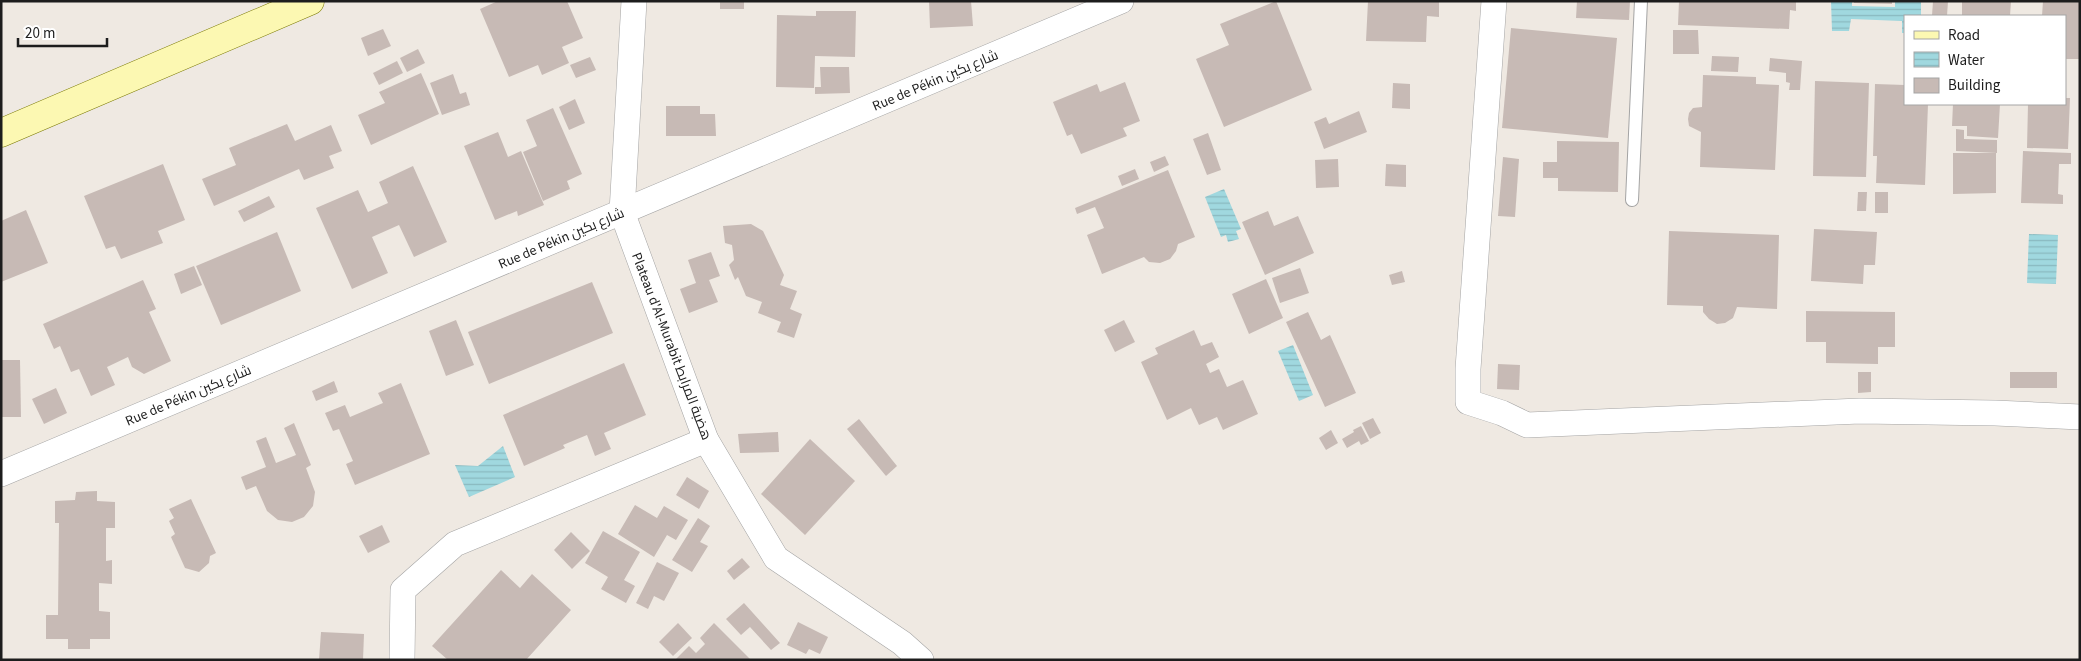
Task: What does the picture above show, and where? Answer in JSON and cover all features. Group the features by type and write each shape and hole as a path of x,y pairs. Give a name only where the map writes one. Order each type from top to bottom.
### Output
{"street":[{"path":"1,133 310,1"},
{"name":"Plateau d'Al-Murabit هضبة المرابط","path":"634,1 622,212 706,440 776,558 902,643 921,660"},
{"name":"Rue de Pékin شارع بكين","path":"1,474 1122,1"},
{"path":"1494,1 1468,369 1468,402 1502,413 1527,426 1860,411 1995,413 2080,417"},
{"path":"402,660 403,590 455,544 706,440"}],"lane":[{"path":"1632,200 1641,1"}],"water":[{"path":"1831,1 1852,1 1852,6 1895,7 1895,1 1921,1 1921,15 1904,15 1904,33 1902,33 1902,21 1851,19 1849,31 1832,31"},
{"path":"1224,189 1241,229 1236,231 1239,239 1228,242 1226,235 1221,237 1205,197"},
{"path":"2029,234 2058,235 2056,284 2027,283"},
{"path":"1293,345 1313,395 1299,401 1278,351"},
{"path":"503,446 515,477 469,497 455,465 478,466"}],"building":[{"path":"498,1 567,1 583,38 562,47 569,63 542,75 538,65 509,77 480,9"},
{"path":"720,1 744,1 744,9 720,9"},
{"path":"929,1 971,1 973,26 930,28"},
{"path":"1276,1 1312,90 1224,127 1196,59 1229,45 1220,24"},
{"path":"1368,1 1439,1 1439,17 1427,16 1426,42 1366,41"},
{"path":"1577,1 1630,1 1629,20 1576,18"},
{"path":"1679,1 1796,1 1796,11 1790,10 1789,29 1678,25"},
{"path":"1854,1 1892,1 1892,4 1854,3"},
{"path":"1933,1 1948,1 1947,15 1932,15"},
{"path":"1962,1 2011,1 2010,15 1962,15"},
{"path":"2043,1 2080,1 2079,59 2066,59 2066,15 2042,15"},
{"path":"816,11 856,11 855,57 815,56 814,88 776,87 777,15 816,16"},
{"path":"1511,28 1617,38 1608,138 1502,128"},
{"path":"383,29 391,46 368,56 361,38"},
{"path":"1673,30 1698,30 1699,54 1673,54"},
{"path":"418,49 425,63 407,72 400,58"},
{"path":"1712,56 1739,57 1738,72 1711,71"},
{"path":"590,57 596,70 576,78 570,65"},
{"path":"1770,58 1802,61 1800,90 1789,90 1790,83 1786,82 1786,73 1769,71"},
{"path":"397,61 403,73 379,85 373,73"},
{"path":"820,67 849,67 850,93 815,94 815,87 821,87"},
{"path":"421,73 439,114 371,145 358,115 385,103 379,92"},
{"path":"453,74 460,94 466,92 470,105 442,115 430,83"},
{"path":"1703,75 1756,77 1756,84 1779,85 1775,170 1700,167 1701,132 1689,126 1688,119 1689,113 1693,108 1702,107"},
{"path":"1815,81 1869,83 1866,177 1813,176"},
{"path":"1125,82 1140,121 1123,128 1127,136 1081,154 1072,134 1067,136 1053,102 1097,84 1100,92"},
{"path":"1393,83 1410,84 1410,109 1392,108"},
{"path":"1875,84 1904,85 1904,105 1928,105 1925,185 1876,183 1877,156 1873,156"},
{"path":"2066,98 2070,98 2068,149 2027,148 2028,105 2066,105"},
{"path":"575,99 585,123 569,130 559,107"},
{"path":"1953,105 2000,105 1998,138 1967,136 1967,126 1952,126"},
{"path":"666,106 700,106 700,114 715,114 716,136 666,136"},
{"path":"553,108 582,174 567,181 570,189 543,201 523,152 537,146 526,120"},
{"path":"1359,111 1367,132 1324,149 1314,122 1326,117 1329,124"},
{"path":"287,124 295,141 331,125 342,151 329,156 334,168 304,180 299,169 214,206 202,179 236,165 229,148"},
{"path":"1956,129 1964,130 1964,139 1997,140 1997,153 1956,151"},
{"path":"498,132 508,157 521,151 544,205 518,216 517,211 495,220 464,146"},
{"path":"1208,133 1221,170 1207,175 1193,139"},
{"path":"1557,141 1619,142 1618,192 1558,191 1558,178 1543,178 1543,162 1557,162"},
{"path":"2023,151 2071,153 2071,164 2059,164 2058,194 2063,195 2063,204 2021,203"},
{"path":"1953,153 1996,153 1996,193 1953,194"},
{"path":"1165,156 1169,165 1154,172 1150,162"},
{"path":"1503,157 1519,159 1515,217 1498,216"},
{"path":"1338,159 1339,187 1316,188 1315,160"},
{"path":"163,164 185,220 158,231 163,243 121,259 115,246 106,249 84,196"},
{"path":"1386,164 1406,165 1406,187 1385,186"},
{"path":"413,166 447,242 414,257 399,225 372,237 388,273 352,289 316,208 358,190 368,212 388,203 379,182"},
{"path":"1135,169 1139,179 1122,186 1118,176"},
{"path":"1168,170 1195,237 1178,244 1176,251 1170,259 1160,263 1149,262 1144,257 1102,274 1087,235 1104,228 1095,207 1077,214 1075,208"},
{"path":"1858,192 1867,192 1866,211 1857,211"},
{"path":"1875,192 1888,192 1888,213 1875,213"},
{"path":"269,196 275,207 244,222 238,211"},
{"path":"26,210 48,263 1,282 1,221"},
{"path":"1268,211 1274,226 1298,216 1314,253 1265,275 1242,222"},
{"path":"751,224 763,231 784,275 780,285 797,291 790,309 802,314 794,338 777,332 781,322 758,313 762,302 746,296 738,277 735,280 729,265 734,260 732,245 725,243 723,226"},
{"path":"1814,229 1877,232 1875,265 1864,265 1863,284 1811,281"},
{"path":"1669,231 1779,235 1777,309 1737,307 1733,318 1725,323 1717,324 1703,312 1703,306 1667,305"},
{"path":"277,232 301,291 221,325 196,266"},
{"path":"711,252 720,276 709,280 718,302 689,313 680,289 696,283 688,260"},
{"path":"194,266 202,285 181,294 174,274"},
{"path":"1300,268 1309,293 1280,303 1272,278"},
{"path":"1402,271 1405,282 1392,285 1389,275"},
{"path":"1266,279 1283,318 1249,334 1232,294"},
{"path":"143,280 156,309 149,312 171,361 144,374 132,367 128,357 107,367 115,385 91,396 79,369 71,372 60,346 54,349 43,324"},
{"path":"592,282 613,333 489,384 468,332"},
{"path":"1806,311 1895,312 1895,347 1878,347 1878,364 1826,363 1826,342 1806,342"},
{"path":"1308,312 1321,340 1330,335 1356,393 1325,407 1286,322"},
{"path":"456,320 474,365 446,376 429,331"},
{"path":"1124,320 1135,342 1115,352 1104,330"},
{"path":"1194,330 1201,346 1212,342 1219,357 1206,364 1210,373 1219,369 1227,387 1243,380 1258,414 1223,430 1217,417 1199,425 1191,408 1167,420 1141,362 1158,354 1155,348"},
{"path":"1,360 20,360 21,417 1,417"},
{"path":"624,363 646,415 604,433 611,449 595,456 587,435 563,445 565,448 524,466 503,415"},
{"path":"1498,364 1520,365 1519,390 1497,389"},
{"path":"1858,372 1871,372 1871,392 1858,393"},
{"path":"2010,372 2057,372 2057,388 2010,388"},
{"path":"334,381 338,392 316,401 312,391"},
{"path":"401,383 430,454 355,485 346,464 353,461 339,429 333,431 325,413 345,405 350,417 383,403 378,393"},
{"path":"56,388 67,413 44,424 32,399"},
{"path":"1373,418 1381,433 1370,439 1362,423"},
{"path":"859,419 897,466 886,476 847,429"},
{"path":"294,423 311,465 306,468 315,492 313,506 304,517 292,522 278,520 267,511 256,486 246,490 241,477 266,467 256,441 266,437 276,463 296,455 284,428"},
{"path":"1361,426 1369,441 1361,445 1359,441 1347,448 1342,439"},
{"path":"1331,430 1338,443 1326,450 1319,438"},
{"path":"778,432 779,452 740,453 738,434"},
{"path":"810,439 855,481 805,535 761,494"},
{"path":"687,477 709,491 699,509 676,495"},
{"path":"97,491 97,501 115,502 115,528 106,528 106,561 112,560 112,584 99,583 99,611 110,612 110,639 90,639 90,649 68,649 68,639 46,639 46,615 58,615 59,523 55,523 55,501 75,500 76,492"},
{"path":"191,499 216,553 210,556 209,563 199,572 185,568 171,537 175,534 169,521 174,518 169,509"},
{"path":"635,505 657,518 664,506 688,520 676,540 667,535 654,557 618,534"},
{"path":"698,518 710,526 700,542 708,546 692,572 672,560"},
{"path":"382,525 390,542 368,553 359,536"},
{"path":"603,531 640,552 624,580 635,586 626,603 601,589 608,577 585,563"},
{"path":"571,532 590,551 572,569 554,550"},
{"path":"742,558 750,567 734,580 727,571"},
{"path":"657,562 679,573 664,601 654,596 648,609 636,603"},
{"path":"501,570 520,588 532,574 571,610 526,660 448,660 432,646"},
{"path":"744,603 780,643 771,650 750,627 741,635 726,619"},
{"path":"798,622 828,637 820,654 809,649 806,654 787,645"},
{"path":"678,623 692,638 673,656 659,642"},
{"path":"714,623 751,660 675,660 689,646 696,653 705,644 700,638"},
{"path":"321,632 364,634 363,660 319,660"}]}
